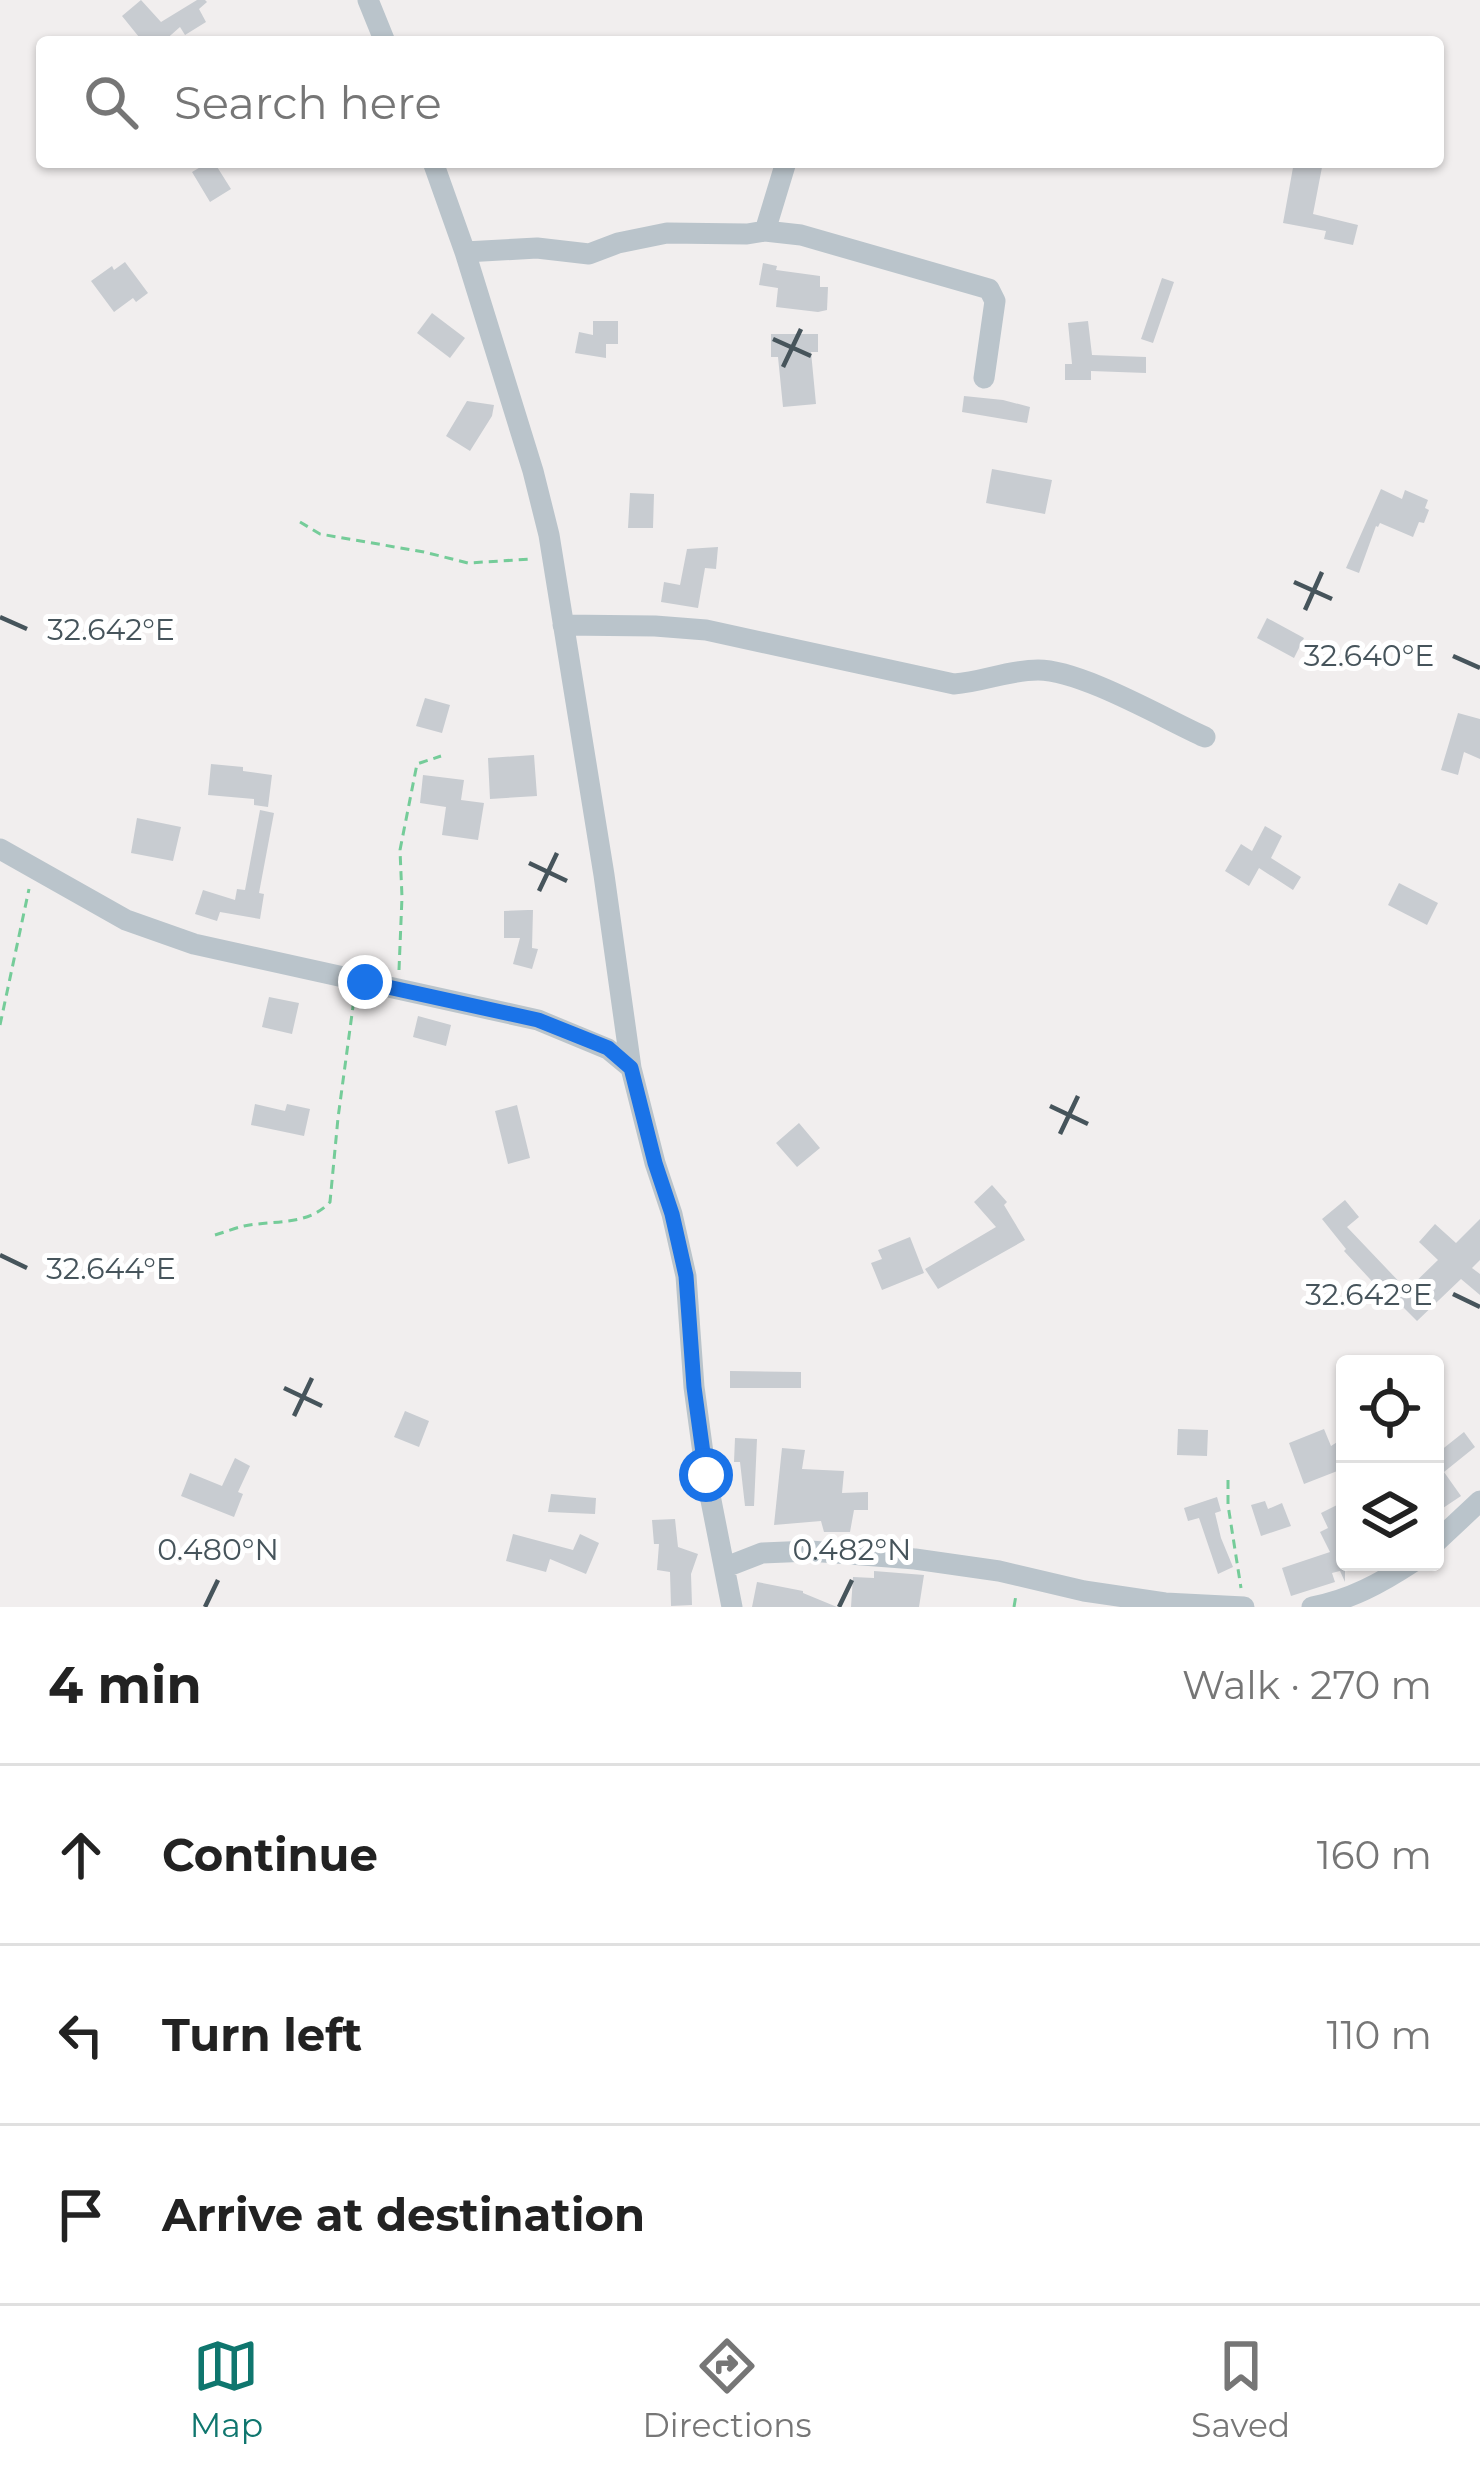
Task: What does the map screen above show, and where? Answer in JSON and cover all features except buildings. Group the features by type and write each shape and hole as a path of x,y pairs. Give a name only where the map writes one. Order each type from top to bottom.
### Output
{"street":[{"path":"368,0 383,36"},
{"path":"435,168 533,471 552,557 631,1068 686,1276 706,1475 732,1607"},
{"path":"765,231 784,168"},
{"path":"465,252 537,248 589,254 667,233 801,235 989,290 995,301 984,378"},
{"path":"563,625 706,630 954,684 1020,671 1058,672 1204,737"},
{"path":"0,849 126,920 194,944 538,1020 608,1048 631,1068"},
{"path":"1444,1535 1480,1501"},
{"path":"726,1567 762,1553 810,1551 999,1571 1165,1603 1243,1599"},
{"path":"1312,1607 1381,1584 1400,1571"}],"path":[{"path":"300,522 320,534 469,563 552,557"},
{"path":"398,990 400,850 408,800 417,764 441,756"},
{"path":"0,1025 26,892 40,873"},
{"path":"215,1235 244,1226 298,1220 322,1212 330,1202 353,1001 365,982"},
{"path":"1228,1480 1243,1599"}],"route":[{"path":"365,982 538,1020 608,1048 631,1068 686,1276 706,1475"}]}
